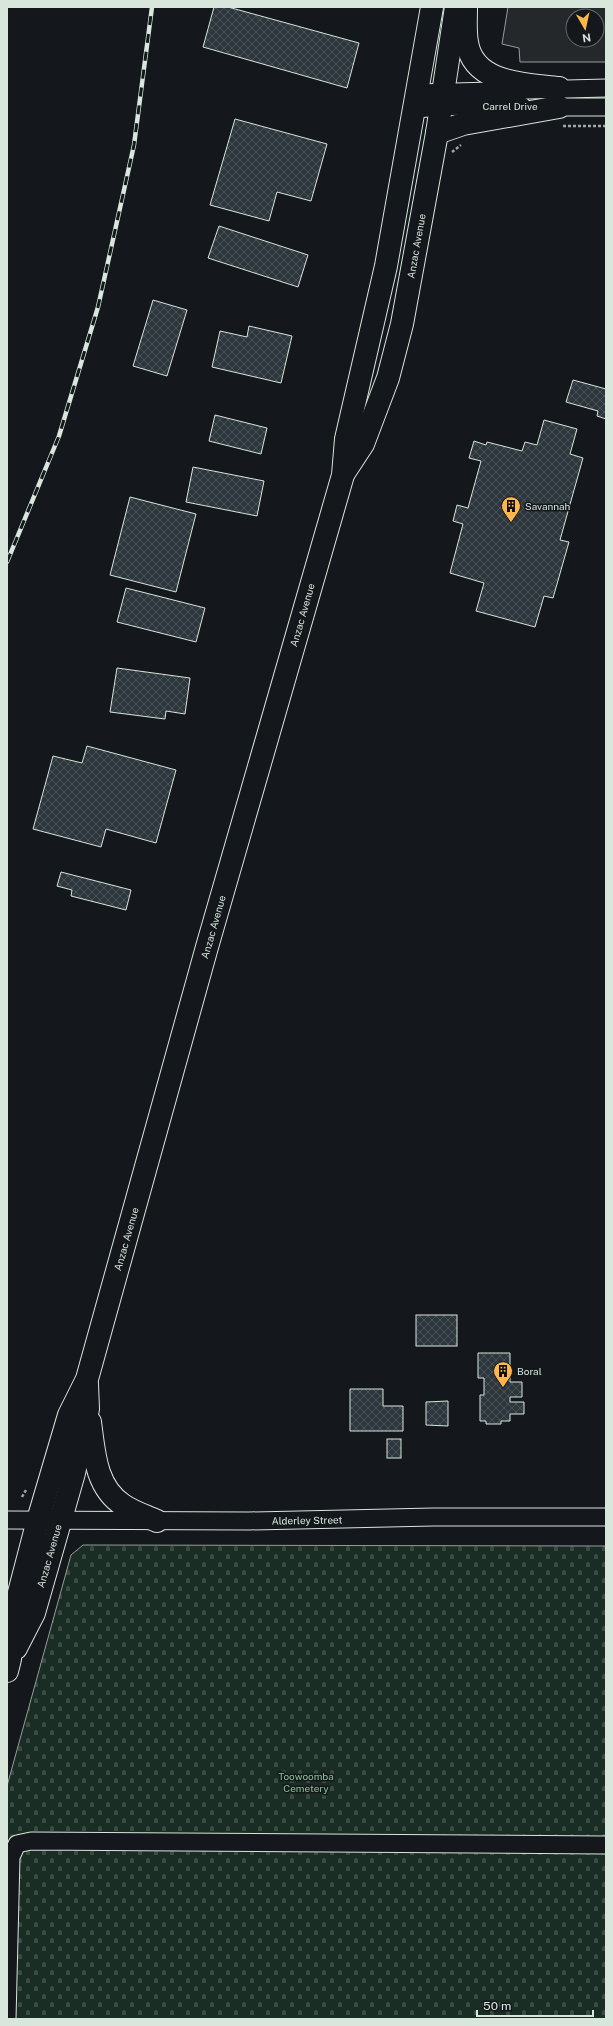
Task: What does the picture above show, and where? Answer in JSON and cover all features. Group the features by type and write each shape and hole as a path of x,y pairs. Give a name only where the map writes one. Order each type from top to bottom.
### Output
{"highway":[{"name":"Anzac Avenue","path":"9,1665 15,1608 38,1520 69,1415 87,1379 207,947 342,475 346,439 386,266 432,7"},
{"name":"Anzac Avenue","path":"342,475 363,444 388,378 402,324 436,132 456,7"},
{"path":"466,7 467,43 473,60 480,68 558,107"},
{"path":"436,132 463,124 558,107"},
{"name":"Anzac Avenue","path":"9,1665 34,1613 74,1473 88,1409 87,1379"},
{"path":"88,1409 96,1466 103,1483 113,1497 123,1506 157,1521"}],"street":[{"name":"Carrel Drive","path":"558,107 606,88"},
{"name":"Carrel Drive","path":"415,101 441,100 558,107 606,107"},
{"name":"Alderley Street","path":"7,1520 157,1521 606,1517"},
{"path":"7,2019 11,1857 17,1844 39,1842 606,1845"}],"path":[{"path":"558,107 606,126"},
{"path":"450,154 463,144"}],"green space":[{"name":"Toowoomba Cemetery","path":"83,1545 606,1546 606,2019 7,2019 7,1786 71,1555"}],"shaded area":[{"path":"508,7 606,7 606,62 520,62 519,48 502,44"}],"building":[{"path":"214,7 228,7 359,43 347,88 203,47"},
{"path":"235,119 327,144 311,201 277,192 269,221 210,205"},
{"path":"219,226 308,255 298,287 208,258"},
{"path":"153,300 187,310 167,376 133,366"},
{"path":"249,326 292,336 281,383 212,367 220,331 247,337"},
{"path":"573,380 606,389 606,419 597,416 598,411 566,402"},
{"path":"215,415 267,428 261,454 209,441"},
{"name":"Savannah","path":"544,420 577,429 570,454 583,458 560,540 569,542 553,598 544,596 535,627 476,611 484,583 450,573 463,524 453,521 457,505 468,508 481,461 469,458 474,441 486,445 487,442 522,451 525,442 537,445"},
{"path":"193,467 264,481 257,516 186,502"},
{"path":"130,497 196,514 176,592 110,575"},
{"path":"126,588 205,608 196,642 117,622"},
{"path":"117,668 190,678 185,714 166,711 165,719 110,712"},
{"path":"87,746 176,770 156,843 106,829 101,847 33,829 53,756 82,763"},
{"path":"61,872 131,890 126,910 71,896 72,890 57,886"},
{"path":"416,1315 457,1315 457,1346 416,1346"},
{"name":"Boral","path":"478,1353 510,1353 510,1382 522,1382 522,1397 510,1397 510,1402 524,1402 524,1414 510,1414 510,1421 501,1421 501,1424 486,1424 486,1421 480,1421 480,1395 484,1395 484,1378 478,1378"},
{"path":"350,1389 383,1389 383,1406 403,1406 403,1431 350,1431"},
{"path":"448,1401 448,1426 426,1425 426,1402"},
{"path":"387,1439 401,1439 401,1458 387,1458"}],"railway":[{"path":"7,562 59,436 98,307 134,145 152,7"}],"place":[{"name":"Savannah","path":"511,523"},
{"name":"Boral","path":"503,1388"}]}
